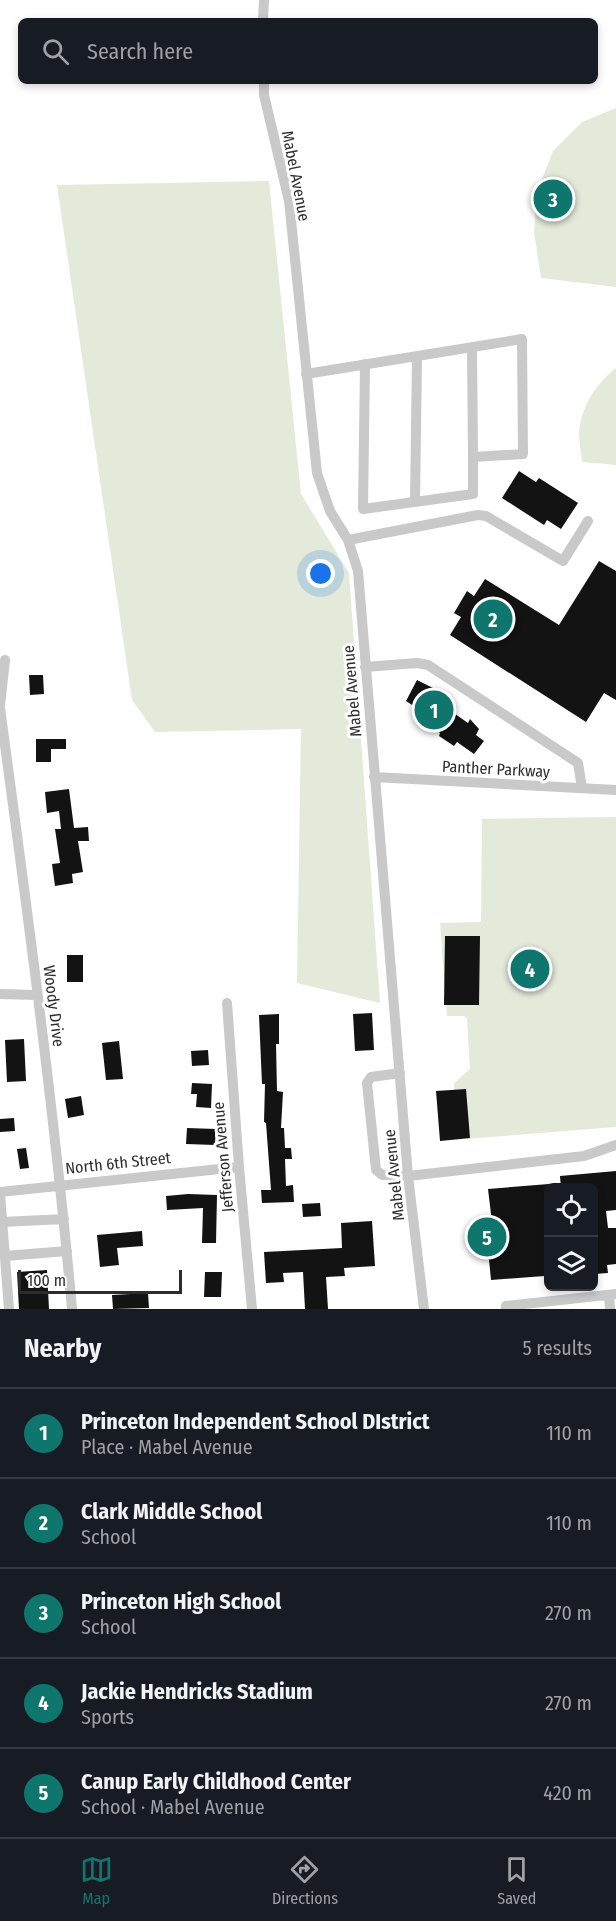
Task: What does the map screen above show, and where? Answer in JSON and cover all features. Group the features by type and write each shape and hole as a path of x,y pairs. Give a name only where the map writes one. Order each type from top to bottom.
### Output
{"street":[{"path":"263,18 264,0"},
{"name":"Mabel Avenue","path":"264,84 264,95 289,201 317,473 330,511 348,540 358,571 408,1176 424,1309"},
{"path":"306,374 522,339 524,454 473,457"},
{"path":"365,364 363,508 473,494 472,347"},
{"path":"415,502 417,356"},
{"path":"348,540 478,515 486,516 563,561 588,521"},
{"name":"Woody Drive","path":"5,660 0,707 61,1184 72,1309"},
{"path":"365,667 428,664 578,763 582,788"},
{"name":"Panther Parkway","path":"374,777 616,790"},
{"path":"0,994 37,995"},
{"name":"Jefferson Avenue","path":"227,1003 238,1167 252,1309"},
{"path":"400,1073 371,1077 367,1083 376,1170 382,1175 408,1176 584,1156 616,1145"},
{"name":"North 6th Street","path":"0,1193 61,1184 238,1167"},
{"path":"0,1193 9,1309"},
{"path":"2,1222 64,1219"},
{"path":"5,1256 67,1251"},
{"path":"506,1309 506,1306 580,1304 613,1295 610,1309"}],"green space":[{"path":"616,108 616,287 541,278 534,232 537,192 553,151 582,122"},
{"path":"269,181 301,494 349,573 380,1003 297,983 301,729 155,732 132,700 57,185"},
{"path":"616,368 616,465 582,462 579,433 586,405 596,388"},
{"path":"616,817 616,1127 440,1141 454,1083 470,1069 467,1018 447,1016 440,923 481,922 482,819"}],"building":[{"path":"519,471 536,482 539,478 578,503 561,529 547,520 544,525 502,498"},
{"path":"599,561 616,571 616,700 604,693 586,722 450,635 461,617 454,613 467,591 474,596 485,579 559,625"},
{"path":"29,675 43,675 44,694 30,695"},
{"path":"417,680 443,693 438,702 468,723 470,719 479,729 476,735 484,741 474,754 457,742 454,746 439,736 440,733 437,730 440,723 406,701"},
{"path":"36,739 66,739 66,749 51,749 51,762 36,762"},
{"path":"69,789 74,828 88,827 89,841 78,841 83,872 72,874 73,883 55,886 52,864 60,863 55,829 61,829 59,811 47,813 45,792"},
{"path":"445,936 480,936 479,1005 444,1005"},
{"path":"67,955 83,955 83,982 67,982"},
{"path":"372,1013 374,1050 355,1051 353,1014"},
{"path":"279,1014 279,1044 276,1044 277,1091 283,1092 281,1128 284,1128 285,1148 291,1148 292,1159 285,1159 286,1186 293,1185 294,1202 262,1203 261,1190 271,1190 266,1123 264,1122 265,1084 262,1084 259,1015"},
{"path":"24,1039 26,1081 7,1082 5,1040"},
{"path":"119,1041 123,1079 106,1080 102,1043"},
{"path":"208,1050 209,1065 192,1066 191,1051"},
{"path":"192,1083 212,1084 211,1108 196,1107 197,1094 191,1094"},
{"path":"466,1089 470,1138 440,1141 436,1091"},
{"path":"81,1096 84,1115 68,1118 65,1099"},
{"path":"14,1118 15,1131 0,1132 0,1119"},
{"path":"187,1128 216,1129 215,1145 186,1144"},
{"path":"26,1148 29,1168 20,1169 17,1149"},
{"path":"616,1171 616,1210 606,1211 608,1228 616,1228 616,1264 607,1265 608,1273 598,1274 598,1183 561,1183 560,1176"},
{"path":"544,1184 544,1276 491,1280 487,1239 494,1239 488,1189"},
{"path":"217,1195 216,1243 202,1243 203,1208 167,1210 166,1196"},
{"path":"320,1203 321,1216 303,1217 302,1204"},
{"path":"372,1221 375,1266 344,1268 345,1276 326,1277 328,1309 305,1309 303,1272 283,1273 284,1282 266,1283 264,1252 342,1248 341,1223"},
{"path":"142,1231 143,1246 117,1248 119,1265 100,1267 97,1235"},
{"path":"47,1270 49,1309 19,1309 17,1272"},
{"path":"205,1272 222,1272 221,1297 204,1297"},
{"path":"148,1293 149,1308 113,1309 112,1295"}],"place":[{"name":"Princeton High School","path":"553,199"},
{"name":"Clark Middle School","path":"493,619"},
{"name":"Princeton Independent School DIstrict","path":"434,710"},
{"name":"Jackie Hendricks Stadium","path":"530,969"},
{"name":"Canup Early Childhood Center","path":"487,1237"}]}
